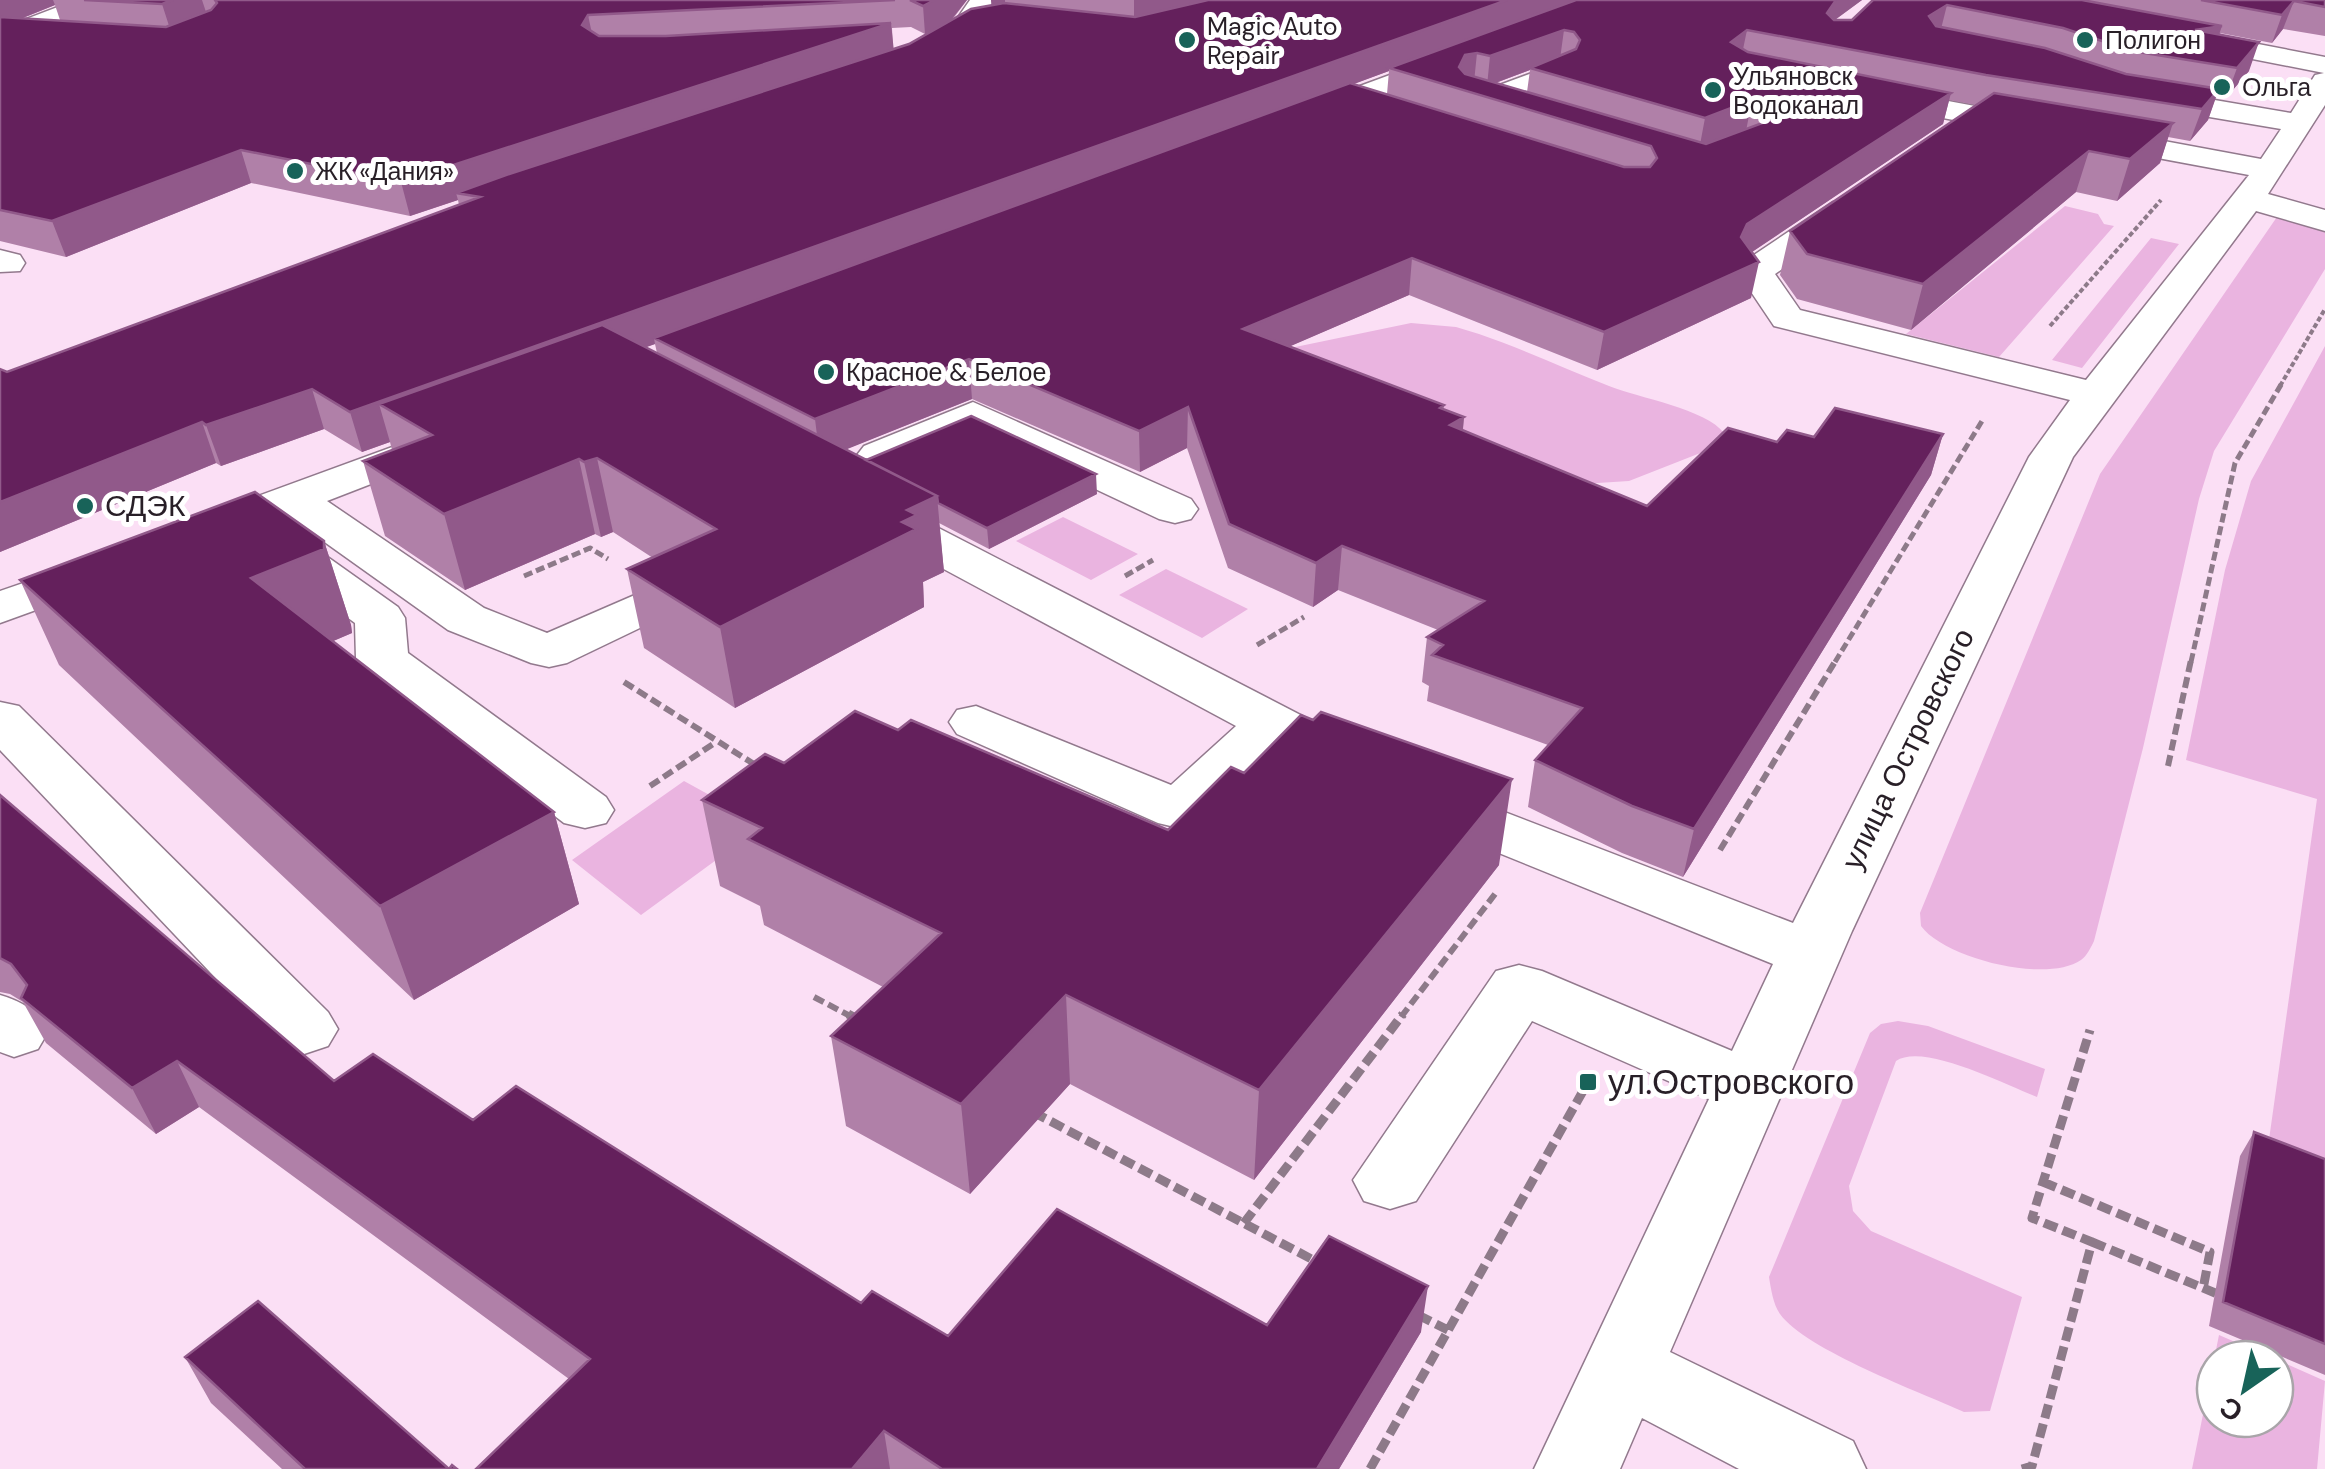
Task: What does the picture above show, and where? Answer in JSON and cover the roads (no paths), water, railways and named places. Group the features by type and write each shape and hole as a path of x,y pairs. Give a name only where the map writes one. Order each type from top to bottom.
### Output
{"street":[{"path":"4,36 98,0"},
{"path":"885,69 927,51 956,32 982,0"},
{"path":"898,40 956,32 1005,19"},
{"path":"2162,34 2325,65"},
{"path":"4,36 79,39"},
{"path":"1275,128 1482,49"},
{"path":"1488,100 1560,71"},
{"path":"1408,78 1540,115"},
{"path":"1840,90 2200,157 2269,185 2325,221"},
{"path":"2117,92 2312,110"},
{"path":"1346,100 1388,114"},
{"name":"улица Островского","path":"1578,1469 1809,954 2051,457 2094,394 2269,185 2312,110"},
{"path":"1945,140 1977,118"},
{"path":"1866,194 1755,270 1787,318 2094,394"},
{"path":"1175,509 973,414 838,481 1272,723 1444,810 1809,954"},
{"path":"168,545 474,430"},
{"path":"293,498 466,619 549,652 650,603"},
{"path":"243,517 380,618 382,659 585,810"},
{"path":"0,608 131,559"},
{"path":"0,718 304,1029"},
{"path":"976,722 1180,810 1272,723"},
{"path":"1390,1180 1520,988 1749,1087"},
{"path":"1623,1368 1823,1469"}],"place":[{"name":"Magic Auto Repair","path":"1187,40"},
{"name":"Полигон","path":"2085,40"},
{"name":"Ольга","path":"2222,87"},
{"name":"Ульяновск Водоканал","path":"1713,90"},
{"name":"ЖК «Дания»","path":"295,171"},
{"name":"Красное & Белое","path":"826,372"},
{"name":"СДЭК","path":"85,506"},
{"name":"ул.Островского","path":"1588,1082"}]}
